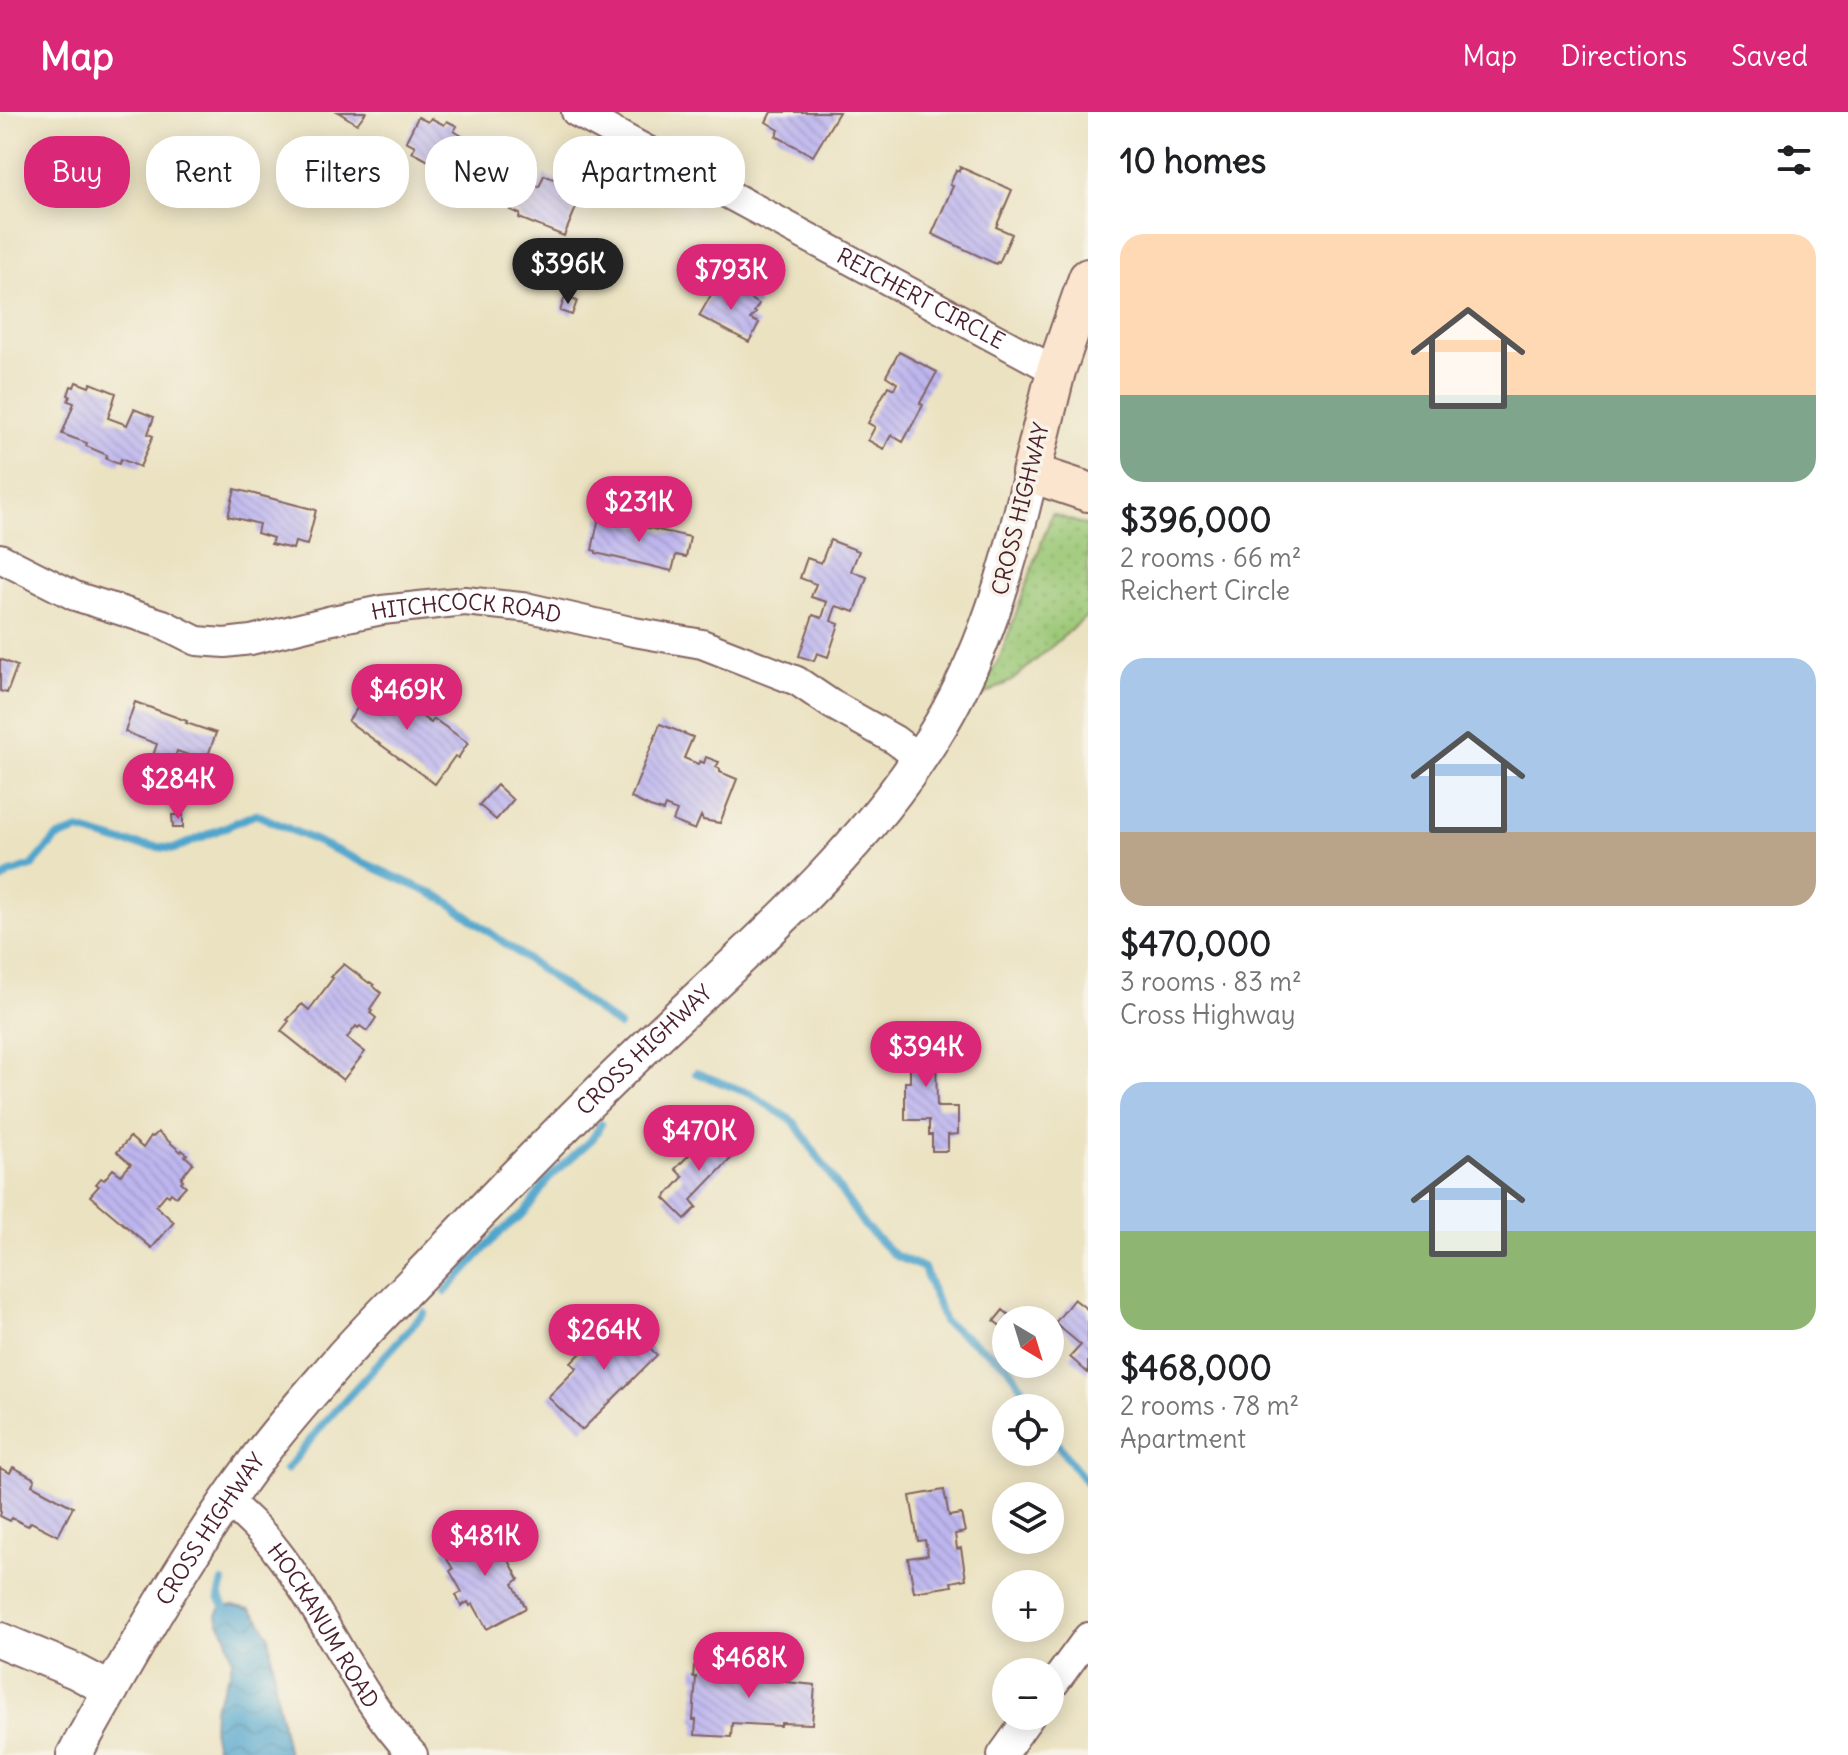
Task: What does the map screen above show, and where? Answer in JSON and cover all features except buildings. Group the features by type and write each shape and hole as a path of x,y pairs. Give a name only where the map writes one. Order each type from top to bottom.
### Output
{"main road":[{"name":"CROSS HIGHWAY","path":"1031,473 1056,371 1088,278"},
{"path":"1031,473 1088,492"}],"street":[{"name":"REICHERT CIRCLE","path":"576,112 1056,371"},
{"name":"CROSS HIGHWAY","path":"74,1755 228,1501 274,1437 345,1355 489,1202 594,1096 719,980 808,891 865,830 919,758 959,692 979,650 1003,582 1031,473"},
{"name":"HITCHCOCK ROAD","path":"0,558 75,596 163,624 197,641 225,643 251,640 382,610 465,601 530,608 702,644 797,681 895,740 919,758"},
{"name":"HOCKANUM ROAD","path":"228,1501 274,1548 300,1584 375,1708 413,1755"},
{"path":"1064,1670 1088,1637"},
{"path":"0,1640 75,1671 111,1690"},
{"path":"1002,1755 1020,1730"}],"green space":[{"path":"1052,514 1088,526 1088,615 1013,680 978,698 1000,657"}],"water":[{"path":"232,1605 250,1609 269,1635 288,1755 218,1755 213,1735 214,1708 230,1673 232,1661 227,1636 217,1614 220,1609"}],"waterway":[{"path":"0,881 10,873 32,866 56,838 79,830 120,842 174,849 256,814 444,899 619,1026"},
{"path":"696,1073 751,1094 794,1122 864,1225 894,1255 924,1268 944,1322 1008,1366 1026,1394"},
{"path":"445,1292 498,1234 524,1213 548,1179 593,1138 601,1124"},
{"path":"286,1470 324,1423 424,1313"},
{"path":"1064,1453 1088,1484"},
{"path":"223,1582 219,1597 229,1615"}]}
